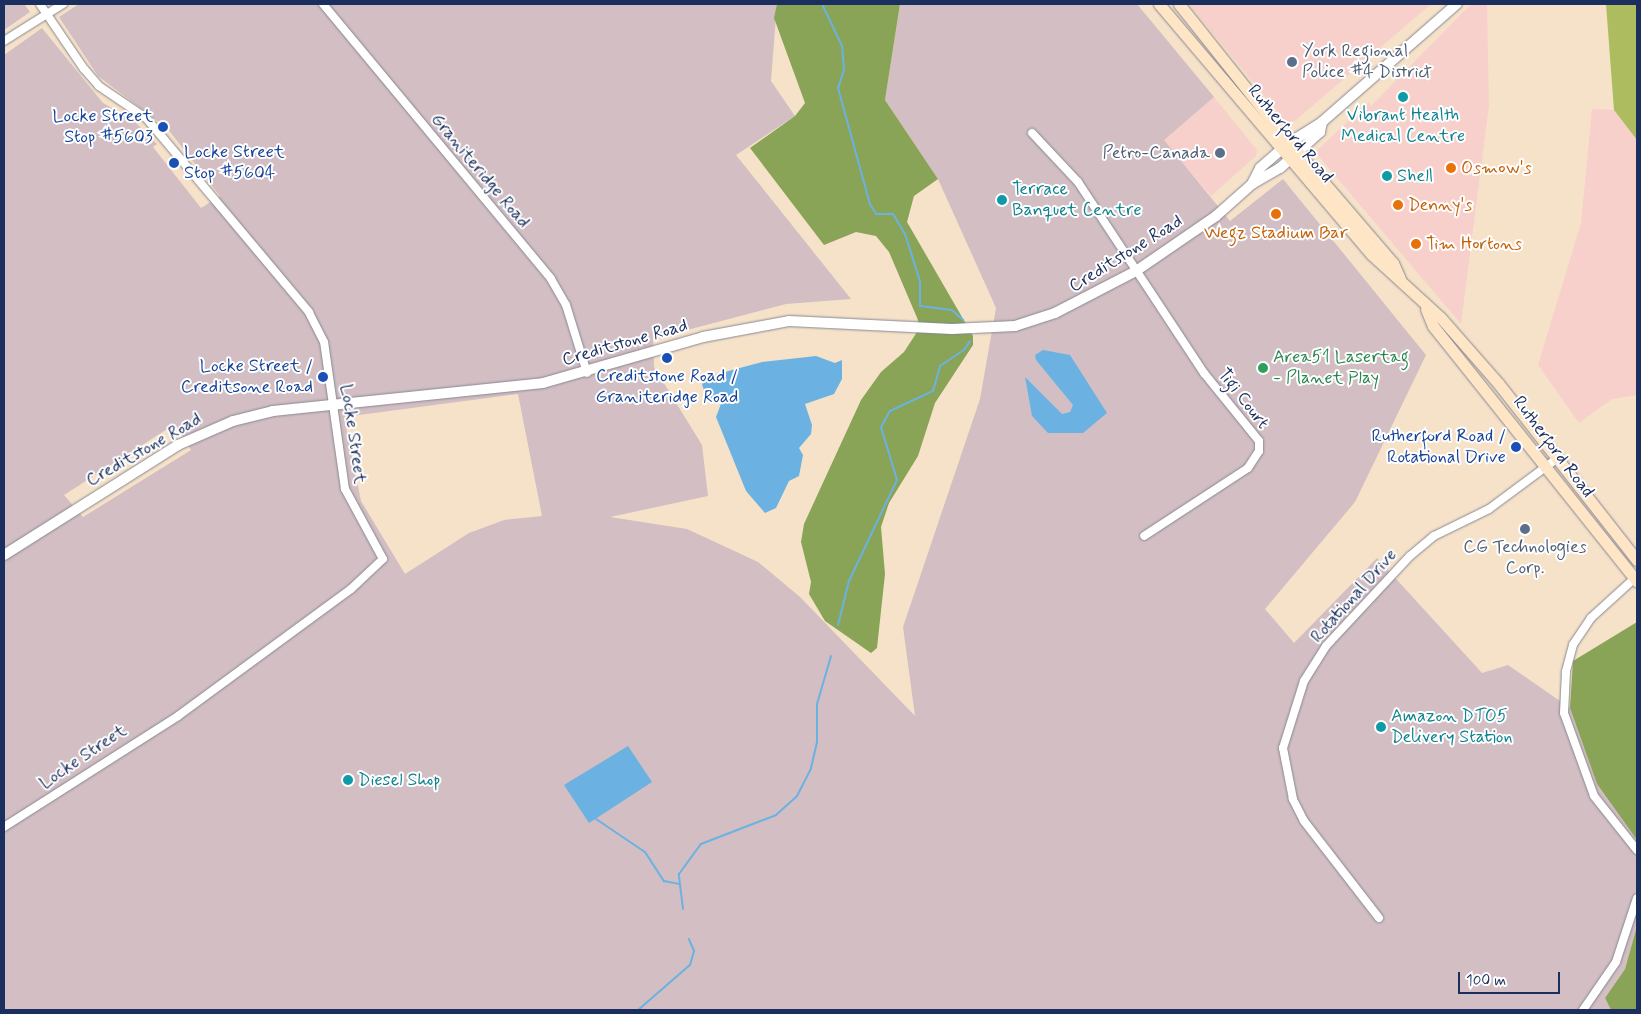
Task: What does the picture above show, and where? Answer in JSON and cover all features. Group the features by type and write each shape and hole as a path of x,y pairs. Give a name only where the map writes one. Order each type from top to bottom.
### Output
{"main road":[{"name":"Rutherford Road","path":"1160,4 1280,151 1293,157"},
{"name":"Rutherford Road","path":"1179,4 1289,142 1293,157 1386,270 1400,280 1457,344 1498,383 1559,457 1637,560"},
{"name":"Rutherford Road","path":"1457,344 1545,467 1636,578"}],"street":[{"name":"Locke Street","path":"4,827 178,716 381,564 382,554 344,489 334,404 324,342 309,312 146,118 94,80 40,4"},
{"path":"4,41 63,4"},
{"name":"Graniteridge Road","path":"323,4 551,279 566,305 587,373"},
{"path":"1322,122 1457,4"},
{"name":"Creditstone Road","path":"1252,184 1260,168 1289,142 1322,122"},
{"name":"Creditstone Road","path":"4,555 210,430 273,411 526,385 587,373 703,338 789,321 952,329 1015,326 1087,300 1136,271 1252,184 1268,178 1320,132 1322,122"},
{"name":"Tigi Court","path":"1032,133 1078,182 1204,373 1255,434 1259,451 1248,468 1144,536"},
{"name":"Rotational Drive","path":"1379,918 1304,821 1293,799 1283,748 1292,713 1304,682 1326,646 1410,556 1434,536 1489,509 1559,457"},
{"path":"1636,578 1591,618 1573,645 1566,672 1564,714 1594,796 1637,850"},
{"path":"1583,1010 1616,962 1637,898"}],"shaded area":[{"path":"4,4 24,4 30,12 4,30"},
{"path":"79,4 777,4 771,81 795,116 736,155 851,299 786,304 653,339 654,367 702,445 708,496 610,517 687,529 758,562 800,597 915,716 903,627 980,399 996,308 938,179 885,100 900,4 1137,4 1214,97 1164,140 1230,221 1283,179 1426,355 1355,502 1265,609 1294,643 1377,558 1482,673 1508,665 1570,708 1597,784 1637,840 1637,926 1625,969 1605,998 1611,1010 4,1010 4,55 42,28 103,103 133,120 157,144 153,147 201,208 220,196 167,128 98,76 59,17","holes":["518,394 542,516 504,520 469,533 405,574 361,501 344,417","175,424 191,450 83,517 64,495"]},
{"path":"1189,4 1431,4 1289,126"},
{"path":"1471,4 1487,4 1489,105 1461,324 1315,152 1369,102 1371,106"},
{"path":"1214,97 1257,150 1256,156 1211,196 1163,140"},
{"path":"1592,109 1614,110 1637,140 1637,395 1612,399 1579,423 1538,365 1581,223"}],"green space":[{"path":"777,4 900,4 885,100 938,179 914,196 907,222 973,336 973,345 935,403 918,456 889,503 881,527 885,574 877,648 871,653 825,621 809,594 811,582 801,542 804,524 861,400 881,372 904,352 917,332 918,320 889,252 876,236 856,232 824,245 750,148 795,116 805,103 774,18"},
{"path":"1606,4 1637,4 1637,140 1614,110"},
{"path":"1637,622 1637,840 1597,784 1570,708 1573,661"},
{"path":"1637,926 1637,1010 1611,1010 1605,998 1625,969"}],"water":[{"path":"1043,350 1070,355 1107,413 1083,433 1048,433 1032,416 1025,377 1062,414 1070,412 1073,405 1036,360 1035,355"},
{"path":"816,356 835,363 842,360 842,379 834,394 805,404 812,425 811,434 799,448 803,455 799,476 789,481 776,508 765,513 746,491 716,417 722,401 707,400 702,384 710,376 762,362"},
{"path":"628,746 652,782 589,823 564,785"}],"waterway":[{"path":"822,4 842,46 844,70 838,88 870,204 876,214 893,214 905,234 920,281 920,306 952,310 963,320"},
{"path":"838,625 849,581 897,480 881,427 890,411 933,391 940,366 965,349 970,341"},
{"path":"683,909 679,874 701,844 776,815 797,796 811,768 817,743 817,704 831,656"},
{"path":"596,819 645,852 664,881 679,884"},
{"path":"638,1010 690,965 694,951 689,939"}],"place":[{"name":"York Regional Police #4 District","path":"1292,62"},
{"name":"Vibrant Health Medical Centre","path":"1403,97"},
{"name":"Locke Street Stop #5603","path":"163,127"},
{"name":"Petro-Canada","path":"1220,153"},
{"name":"Locke Street Stop #5604","path":"174,163"},
{"name":"Osmow's","path":"1451,168"},
{"name":"Shell","path":"1387,176"},
{"name":"Terrace Banquet Centre","path":"1002,200"},
{"name":"Denny's","path":"1398,205"},
{"name":"Wegz Stadium Bar","path":"1276,214"},
{"name":"Tim Hortons","path":"1416,244"},
{"name":"Creditstone Road / Graniteridge Road","path":"667,358"},
{"name":"Area51 Lasertag - Planet Play","path":"1263,368"},
{"name":"Locke Street / Creditsone Road","path":"323,377"},
{"name":"Rutherford Road / Rotational Drive","path":"1516,447"},
{"name":"CG Technologies Corp.","path":"1525,529"},
{"name":"Amazon DTO5 Delivery Station","path":"1381,727"},
{"name":"Diesel Shop","path":"348,780"}]}
